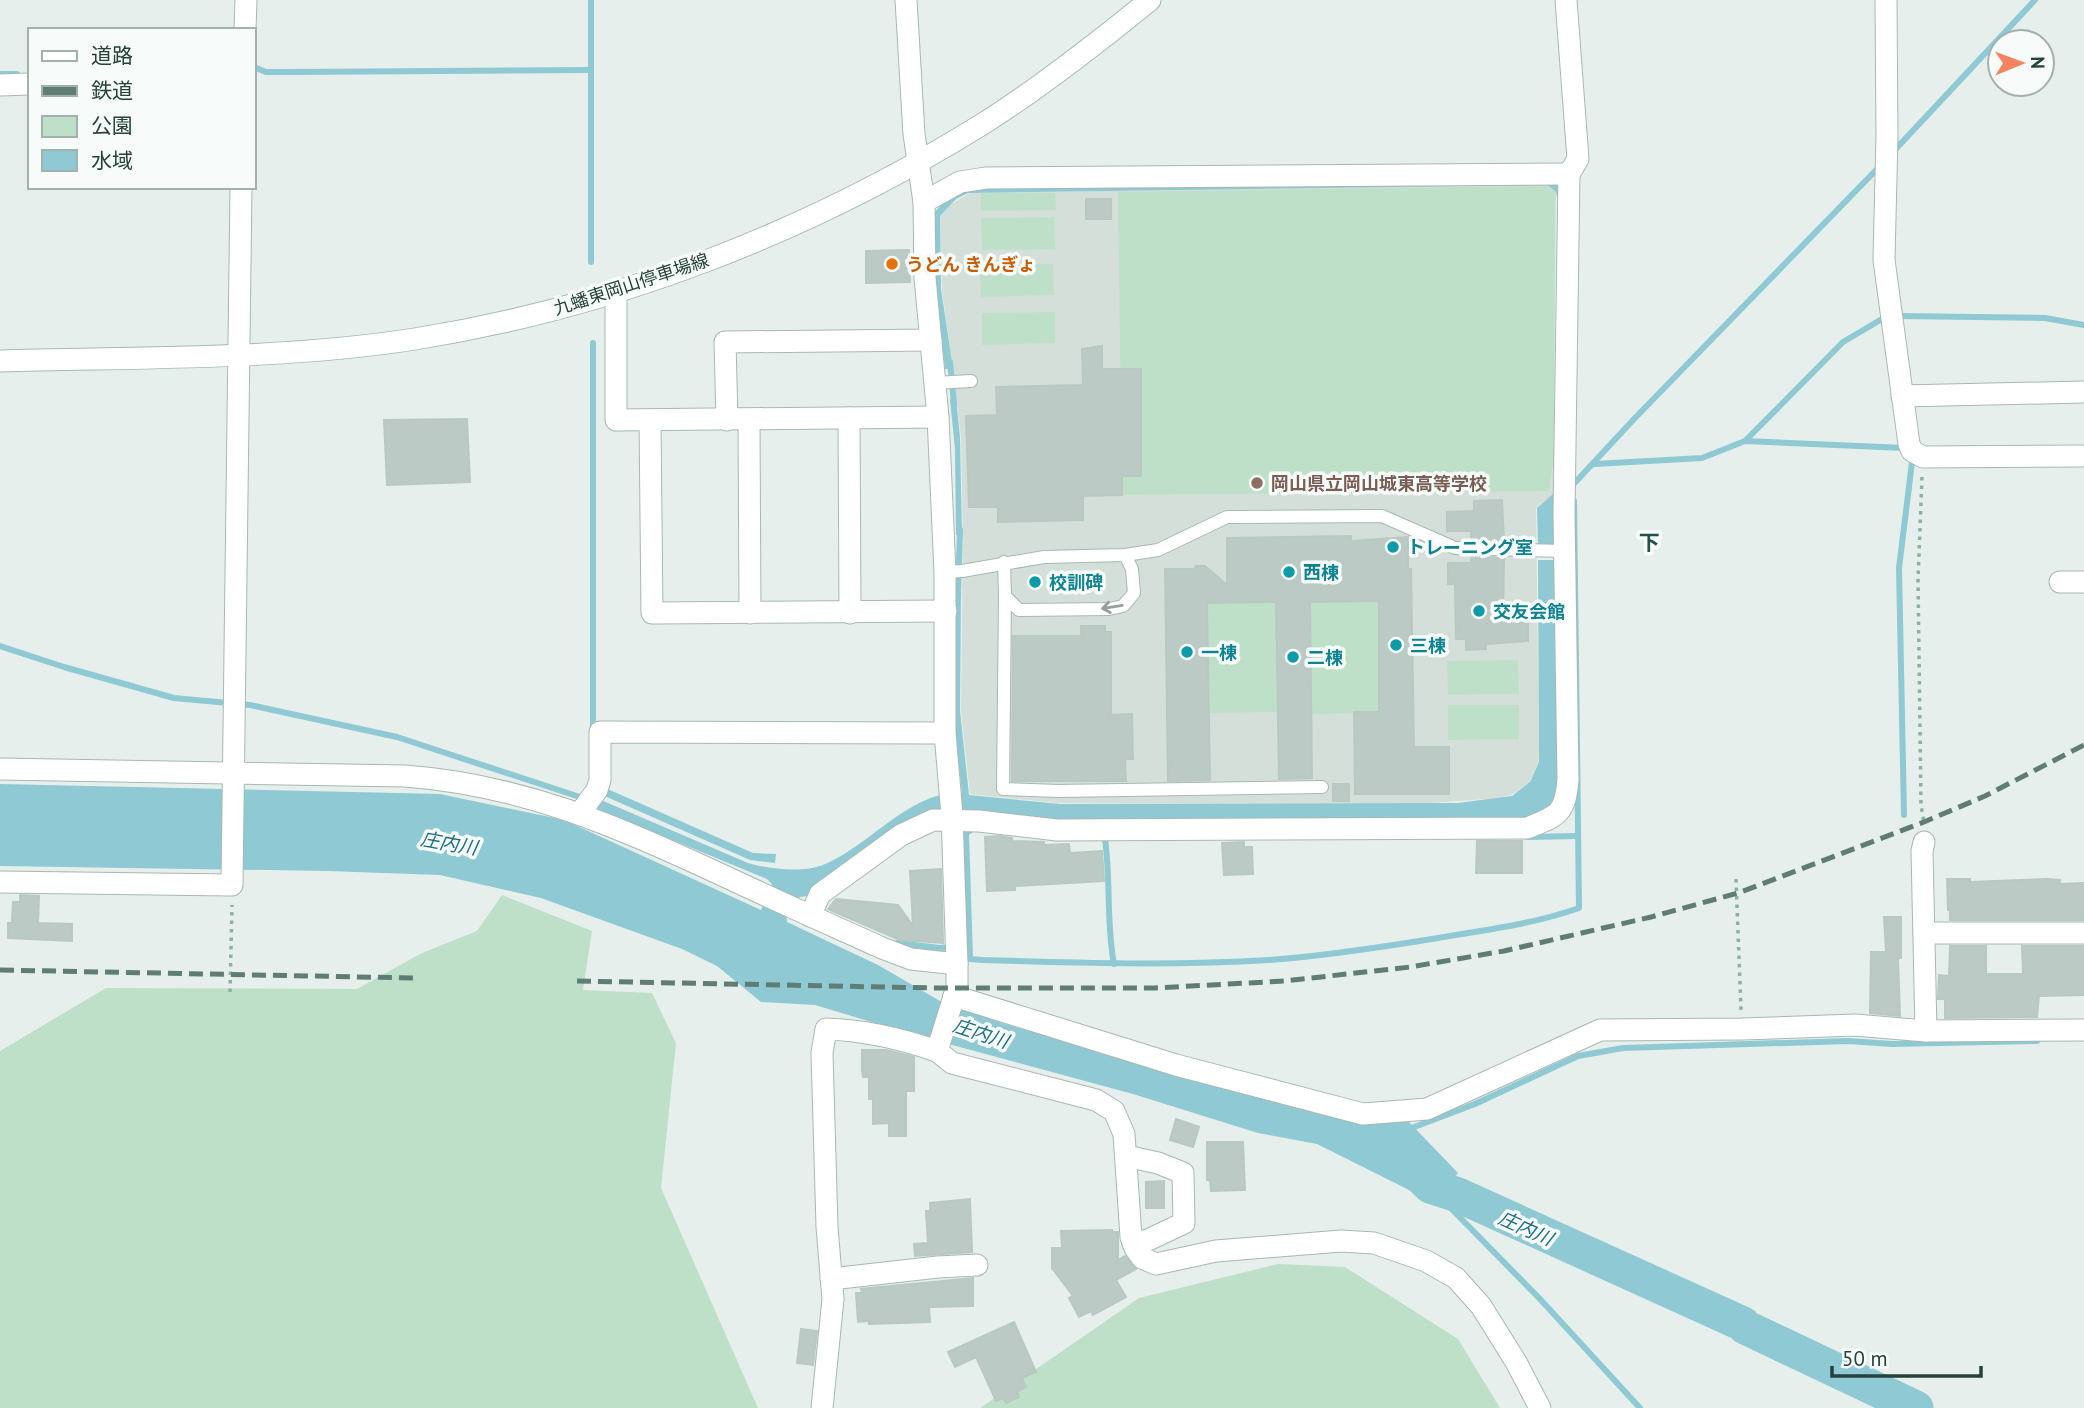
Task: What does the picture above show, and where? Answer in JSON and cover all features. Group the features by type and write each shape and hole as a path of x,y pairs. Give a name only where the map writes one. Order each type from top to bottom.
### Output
{"street":[{"path":"245,28 246,0"},
{"path":"906,0 914,134 924,202 925,278 931,340 945,382 938,417 953,571 946,611 946,733 951,791 957,964 953,999 938,1047"},
{"name":"九蟠東岡山停車場線","path":"0,361 328,349 413,339 496,324 616,293 779,233 918,162 983,124 1062,70 1150,0"},
{"path":"808,910 820,894 901,835 933,821 952,817 1057,830 1527,828 1554,818 1567,796 1568,780 1562,551 1569,174 1578,159 1566,0"},
{"path":"1886,0 1884,260 1902,396 1916,452 2084,456"},
{"path":"0,85 28,84"},
{"path":"924,202 960,182 986,178 1569,174"},
{"path":"0,882 232,882 242,189"},
{"path":"616,293 616,420 938,417"},
{"path":"727,420 725,342 931,340"},
{"path":"1902,396 2084,392"},
{"path":"849,418 850,613"},
{"path":"650,420 652,613 946,611"},
{"path":"749,420 750,613"},
{"path":"2060,582 2084,582"},
{"path":"585,806 597,790 600,780 600,732 946,733"},
{"path":"0,769 234,776 405,776 445,779 585,806 631,833 767,896 808,910 911,959 957,964"},
{"path":"1924,842 1926,1031"},
{"path":"1924,933 2084,933"},
{"path":"953,999 1176,1065 1363,1114 1427,1108 1600,1030 1742,1030 1855,1025 1926,1031 2084,1030"},
{"path":"822,1408 833,1299 827,1227 822,1053 826,1029 848,1030 938,1047 952,1063 1096,1100 1114,1111 1124,1135 1133,1243 1142,1258 1156,1264 1216,1251 1341,1241 1374,1243 1426,1261 1456,1278 1481,1306 1516,1362 1540,1408"},
{"path":"1126,1156 1158,1163 1183,1173 1184,1223 1148,1240 1133,1243"},
{"path":"831,1279 977,1265"}],"lane":[{"path":"945,382 971,381"},
{"path":"953,571 1044,556 1125,555 1158,550 1227,517 1382,516 1455,548 1562,551"},
{"path":"1005,596 1020,610 1108,609 1123,606 1134,593 1132,569 1125,555"},
{"path":"1004,562 1003,789 1058,791 1322,787"}],"path":[{"path":"1916,452 1921,805 1924,842"},
{"path":"1736,879 1742,1030"},
{"path":"230,992 232,882"}],"shaded area":[{"name":"岡山県立岡山城東高等学校","path":"1547,185 1556,192 1553,495 1536,508 1539,743 1538,763 1529,783 1511,795 1499,798 1418,804 1057,803 970,794 961,711 961,437 942,289 940,216 950,205 970,193"}],"green space":[{"path":"1547,186 1555,192 1554,456 1549,491 1122,495 1118,192"},
{"path":"981,193 1055,193 1056,210 981,211"},
{"path":"1054,217 1055,249 982,250 981,218"},
{"path":"1053,264 1054,295 981,297 980,265"},
{"path":"1055,312 1055,343 982,345 982,313"},
{"path":"1379,574 1379,712 1311,714 1310,602 1351,602 1352,576"},
{"path":"1207,592 1228,603 1276,602 1277,712 1209,713"},
{"path":"1518,660 1519,694 1448,695 1447,661"},
{"path":"1448,705 1519,705 1519,739 1448,740"},
{"path":"502,895 592,931 583,990 652,993 676,1043 661,1188 758,1408 0,1408 0,1051 106,988 357,989 422,953 477,931"},
{"path":"1278,1264 1345,1267 1458,1339 1500,1408 980,1408 1139,1298"}],"water":[{"path":"1558,180 1562,185 1558,544 1538,544 1537,508 1553,494 1559,208 1556,192 1547,185 968,193 956,199 940,216 941,289 953,369 945,369 936,290 934,213 945,200 963,188"},
{"path":"950,399 956,399 960,437 962,535 956,535 955,449"},
{"path":"1538,560 1559,560 1562,793 1540,818 1063,822 940,814 815,895 800,897 786,915 787,922 878,965 940,1001 1005,1024 1363,1120 1408,1121 1458,1173 1433,1202 1317,1144 1258,1133 1133,1094 815,1005 761,1002 717,966 682,949 541,898 440,875 0,866 0,784 440,794 564,820 761,910 772,884 767,879 590,806 594,797 748,863 796,869 823,865 840,857 925,800 943,794 962,793 953,713 955,589 961,589 960,711 969,795 1060,804 1458,803 1512,796 1530,782 1539,762"},
{"path":"603,787 753,853 776,854 775,863 750,860 600,794"}],"building":[{"path":"1086,199 1111,199 1111,219 1086,219"},
{"path":"909,250 910,282 866,283 866,251"},
{"path":"1102,346 1102,369 1141,369 1141,476 1122,476 1122,495 1083,496 1083,520 998,522 998,507 969,507 966,416 997,415 996,387 1083,385 1082,349"},
{"path":"467,419 470,482 387,485 384,420"},
{"path":"1502,500 1504,541 1471,540 1471,531 1447,531 1447,512 1474,511 1474,501"},
{"path":"1351,536 1351,541 1408,537 1414,747 1449,747 1449,794 1355,794 1354,712 1379,712 1379,601 1310,602 1312,778 1279,779 1276,602 1207,603 1210,780 1168,781 1165,569 1194,569 1196,566 1205,566 1227,585 1227,538"},
{"name":"交友会館","path":"1471,557 1504,558 1503,620 1528,620 1528,641 1486,644 1486,649 1466,650 1466,639 1456,639 1455,584 1448,584 1448,563 1471,563"},
{"path":"1081,626 1105,626 1105,632 1111,632 1111,715 1132,714 1133,759 1125,759 1126,781 1012,781 1013,636 1081,636"},
{"path":"1333,784 1349,784 1349,801 1333,801"},
{"path":"985,837 1012,838 1012,841 1044,842 1044,845 1069,844 1070,853 1102,851 1104,881 1015,886 1015,890 987,891"},
{"path":"1477,841 1522,841 1522,873 1476,873"},
{"path":"1244,842 1244,847 1252,847 1253,874 1224,875 1222,843"},
{"path":"941,869 943,943 900,940 828,909 836,899 898,905 913,926 910,871"},
{"path":"1947,879 1970,879 1970,882 2047,879 2060,880 2060,884 2084,883 2084,920 1950,920"},
{"path":"20,895 39,896 38,923 72,924 72,941 8,938 13,902 20,902"},
{"path":"1884,917 1901,917 1901,958 1898,958 1900,1016 1870,1013 1871,952 1886,952"},
{"path":"1950,946 1986,946 1986,974 2023,974 2022,946 2084,946 2084,995 2039,996 2037,1017 1945,1018 1945,999 1938,999 1939,975 1949,976"},
{"path":"862,1050 886,1050 914,1057 914,1091 906,1091 906,1136 889,1136 889,1123 873,1124 873,1099 869,1099 869,1077 863,1077"},
{"path":"1176,1119 1199,1127 1193,1147 1170,1140"},
{"path":"1207,1142 1243,1142 1245,1190 1211,1191 1210,1180 1207,1180"},
{"path":"1164,1181 1164,1208 1146,1208 1146,1182"},
{"path":"970,1199 972,1252 915,1256 914,1244 928,1243 926,1211 930,1211 930,1203"},
{"path":"1061,1231 1118,1232 1118,1260 1125,1256 1136,1269 1116,1280 1126,1297 1093,1315 1091,1311 1079,1317 1069,1298 1073,1296 1052,1268 1052,1248 1062,1248"},
{"path":"973,1278 973,1306 929,1307 930,1322 858,1322 856,1293 862,1293 861,1289"},
{"path":"1014,1322 1036,1372 1022,1378 1026,1387 1017,1392 1019,1397 1006,1403 1003,1398 996,1401 976,1357 955,1367 948,1352"},
{"path":"801,1329 817,1331 813,1365 797,1363"}],"waterway":[{"path":"591,0 591,262"},
{"path":"1892,153 2035,0"},
{"path":"256,68 266,72 590,70"},
{"path":"0,74 17,74"},
{"path":"1569,489 1880,166"},
{"path":"1898,316 2045,318 2084,325"},
{"path":"1745,441 1843,342 1882,319"},
{"path":"593,343 593,733"},
{"path":"950,362 954,404"},
{"path":"1595,464 1702,458 1745,441 1904,448"},
{"path":"1904,815 1899,568 1913,454"},
{"path":"974,828 966,833 970,959 1162,963 1290,958 1375,948 1491,929 1579,908 1574,501"},
{"path":"958,596 960,530"},
{"path":"0,646 174,698 250,705 397,737 586,799"},
{"path":"1527,837 1578,836"},
{"path":"1105,839 1114,964"},
{"path":"897,943 940,948 950,947 950,944"},
{"path":"1409,1129 1475,1104 1578,1056 1623,1048 1848,1041 1892,1044 2037,1041"},
{"name":"庄内川","path":"1406,1162 1430,1186 1458,1195 1743,1324 1916,1408"},
{"path":"1434,1191 1540,1299 1640,1408"}],"railway":[{"path":"577,981 934,988 1155,988 1284,981 1410,967 1504,951 1651,917 1738,893 1985,796 2084,745"},
{"path":"0,970 413,978"}],"place":[{"name":"うどん きんぎょ","path":"892,264"},
{"name":"岡山県立岡山城東高等学校","path":"1257,483"},
{"name":"トレーニング室","path":"1393,547"},
{"name":"西棟","path":"1289,572"},
{"name":"校訓碑","path":"1035,582"},
{"name":"交友会館","path":"1479,611"},
{"name":"三棟","path":"1396,645"},
{"name":"一棟","path":"1187,652"},
{"name":"二棟","path":"1293,657"}],"district":[{"name":"下","path":"1649,542"}]}
